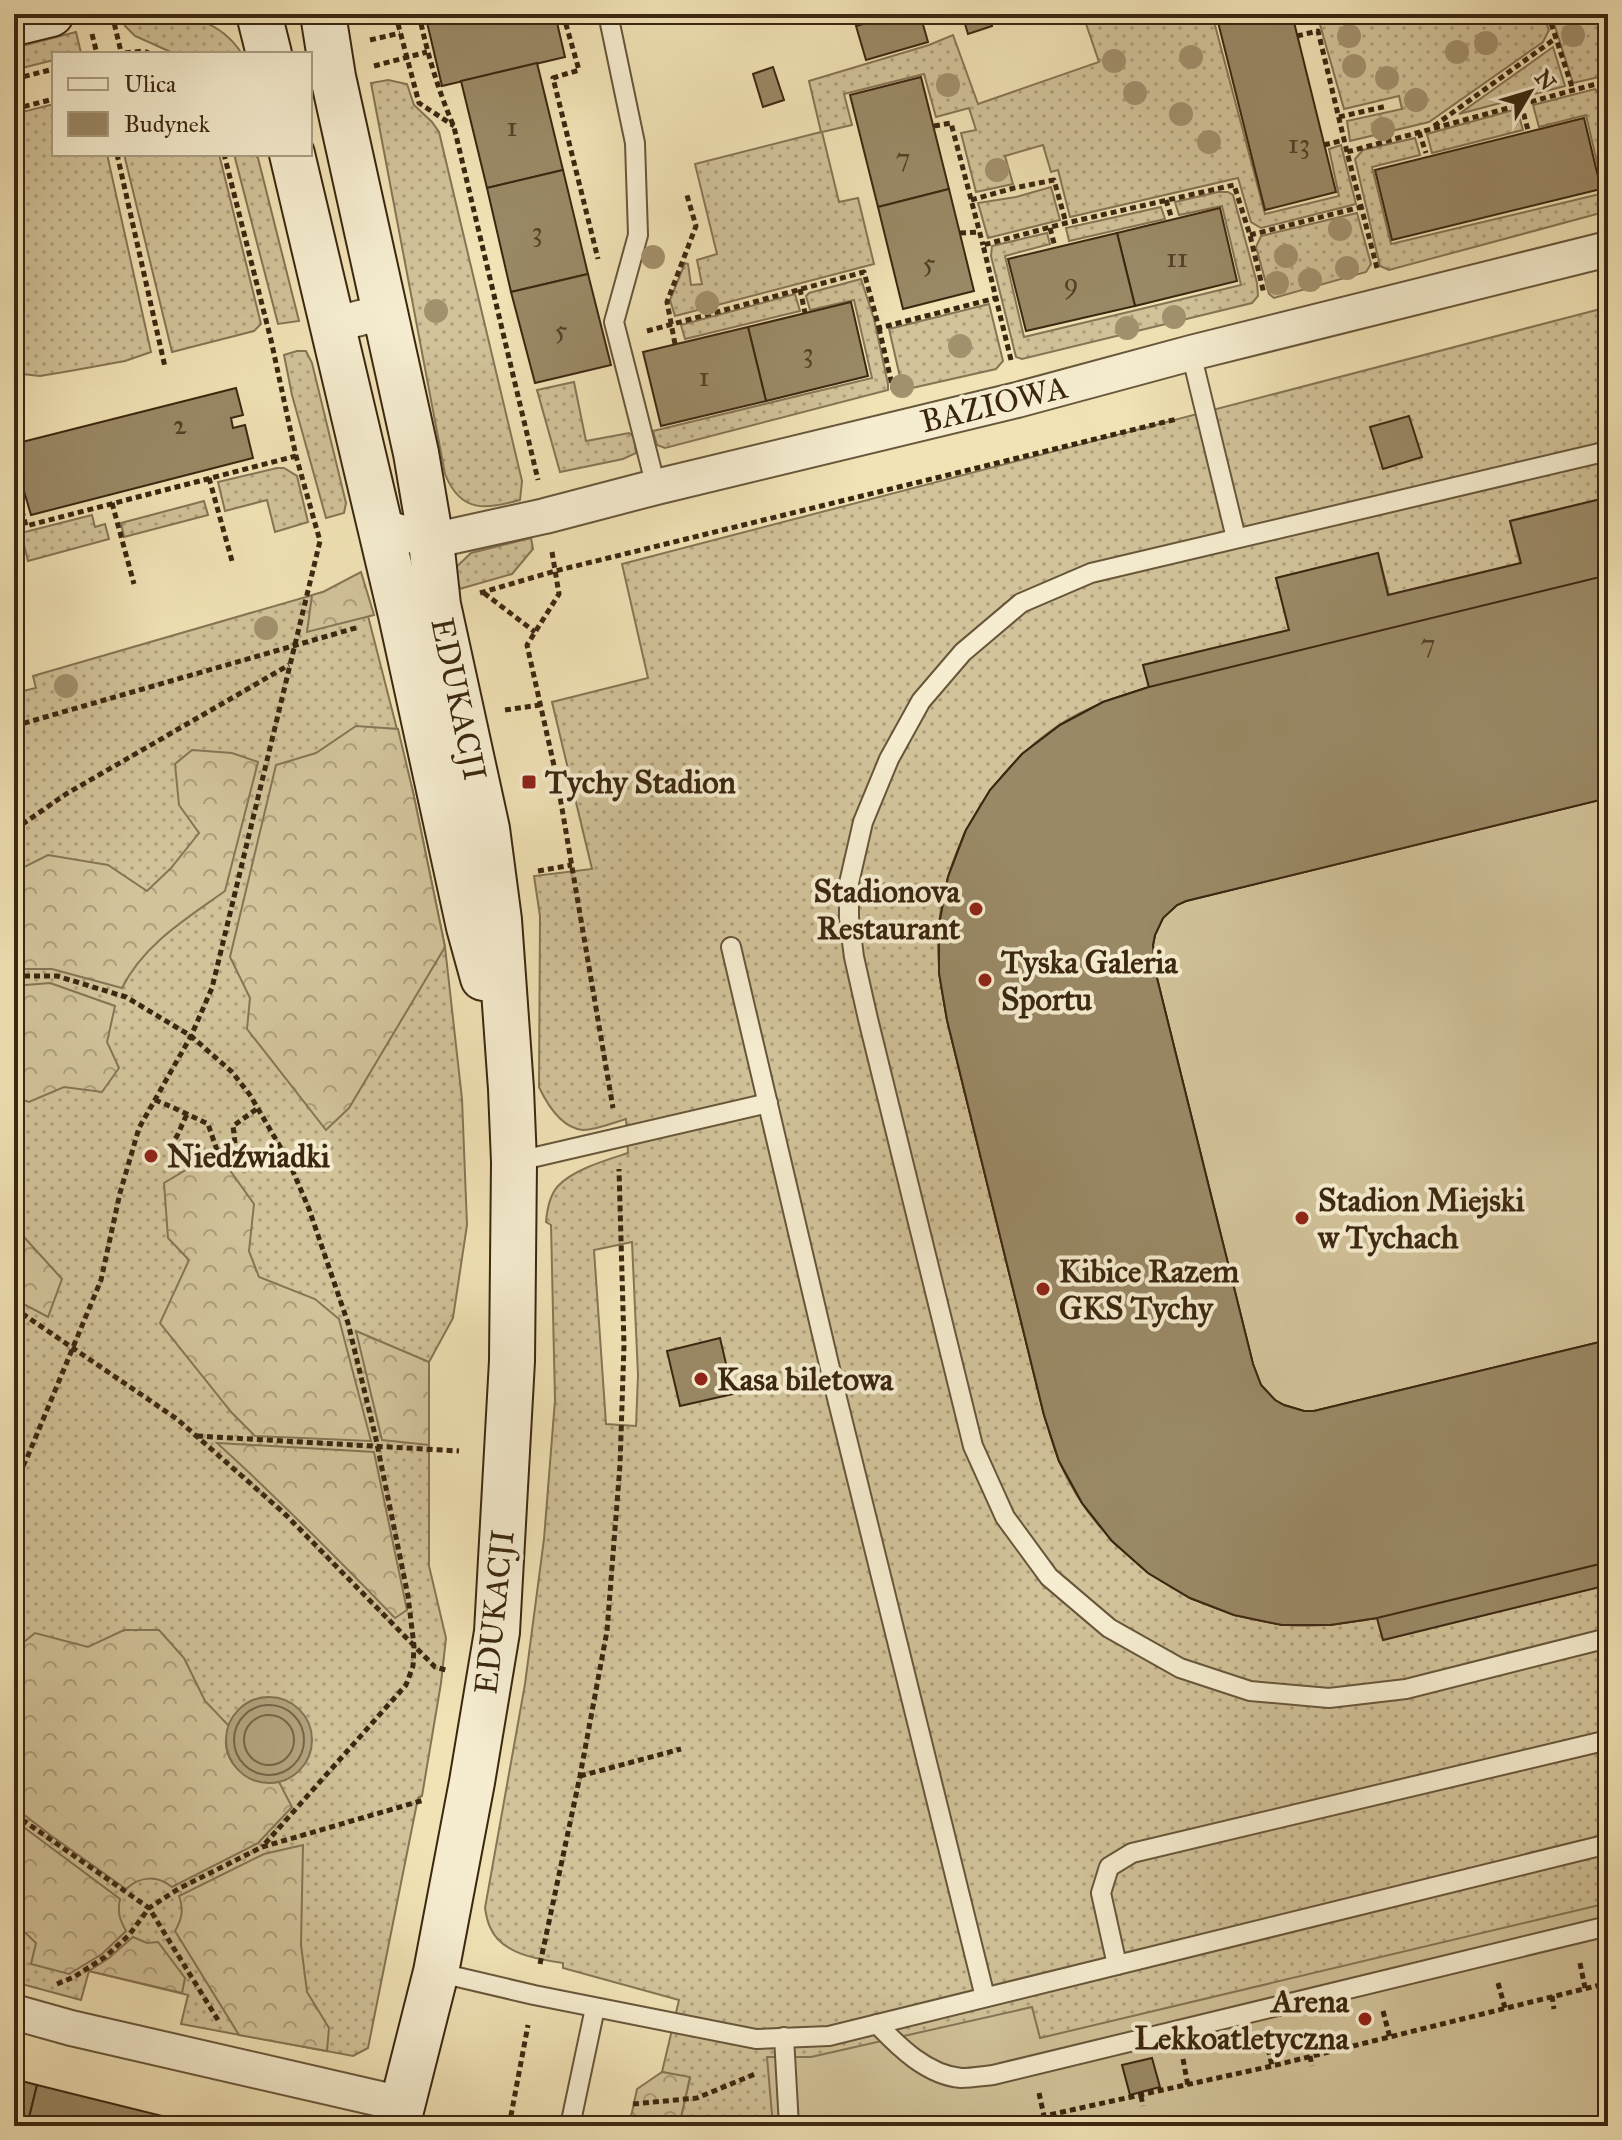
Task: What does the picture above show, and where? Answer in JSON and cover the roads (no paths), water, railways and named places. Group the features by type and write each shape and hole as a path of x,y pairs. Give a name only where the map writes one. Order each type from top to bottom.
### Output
{"street":[{"path":"259,14 268,52"},
{"name":"EDUKACJI","path":"323,14 333,77 416,453 431,541 420,610"},
{"path":"14,23 71,22"},
{"name":"EDUKACJI","path":"292,156 380,526 420,610 487,829 499,920 511,1089 514,1162 512,1361 497,1632 436,1972 399,2115"},
{"name":"BAZIOWA","path":"380,526 431,541 545,516 1017,400 1191,353 1608,249"},
{"path":"332,325 384,312"},
{"path":"14,2012 247,2068 399,2115"}],"lane":[{"path":"608,14 635,143 638,235 614,322 656,487"},
{"path":"1191,353 1236,538"},
{"path":"1608,451 1091,573 1021,603 963,652 921,701 889,759 863,822 849,883 854,957 973,1446 1005,1517 1049,1577 1109,1628 1180,1668 1250,1691 1329,1698 1406,1689 1608,1638"},
{"path":"731,947 843,1423 985,1997"},
{"path":"514,1162 768,1103"},
{"path":"1117,1965 1101,1893 1109,1867 1132,1853 1608,1740"},
{"path":"436,1972 595,2008 756,2039 829,2036 1608,1844"},
{"path":"877,2024 900,2048 930,2068 960,2078 993,2075 1608,1926"},
{"path":"570,2126 595,2008"},
{"path":"784,2037 789,2126"}],"water":[{"path":"269,1697 293,1704 305,1716 312,1740 305,1764 293,1776 269,1783 245,1776 233,1764 226,1740 233,1716 245,1704"}],"place":[{"name":"Tychy Stadion","path":"529,782"},
{"name":"Stadionova Restaurant","path":"976,909"},
{"name":"Tyska Galeria Sportu","path":"985,980"},
{"name":"Niedźwiadki","path":"151,1156"},
{"name":"Stadion Miejski w Tychach","path":"1302,1218"},
{"name":"Kibice Razem GKS Tychy","path":"1043,1289"},
{"name":"Kasa biletowa","path":"701,1379"},
{"name":"Arena Lekkoatletyczna","path":"1365,2019"}]}
